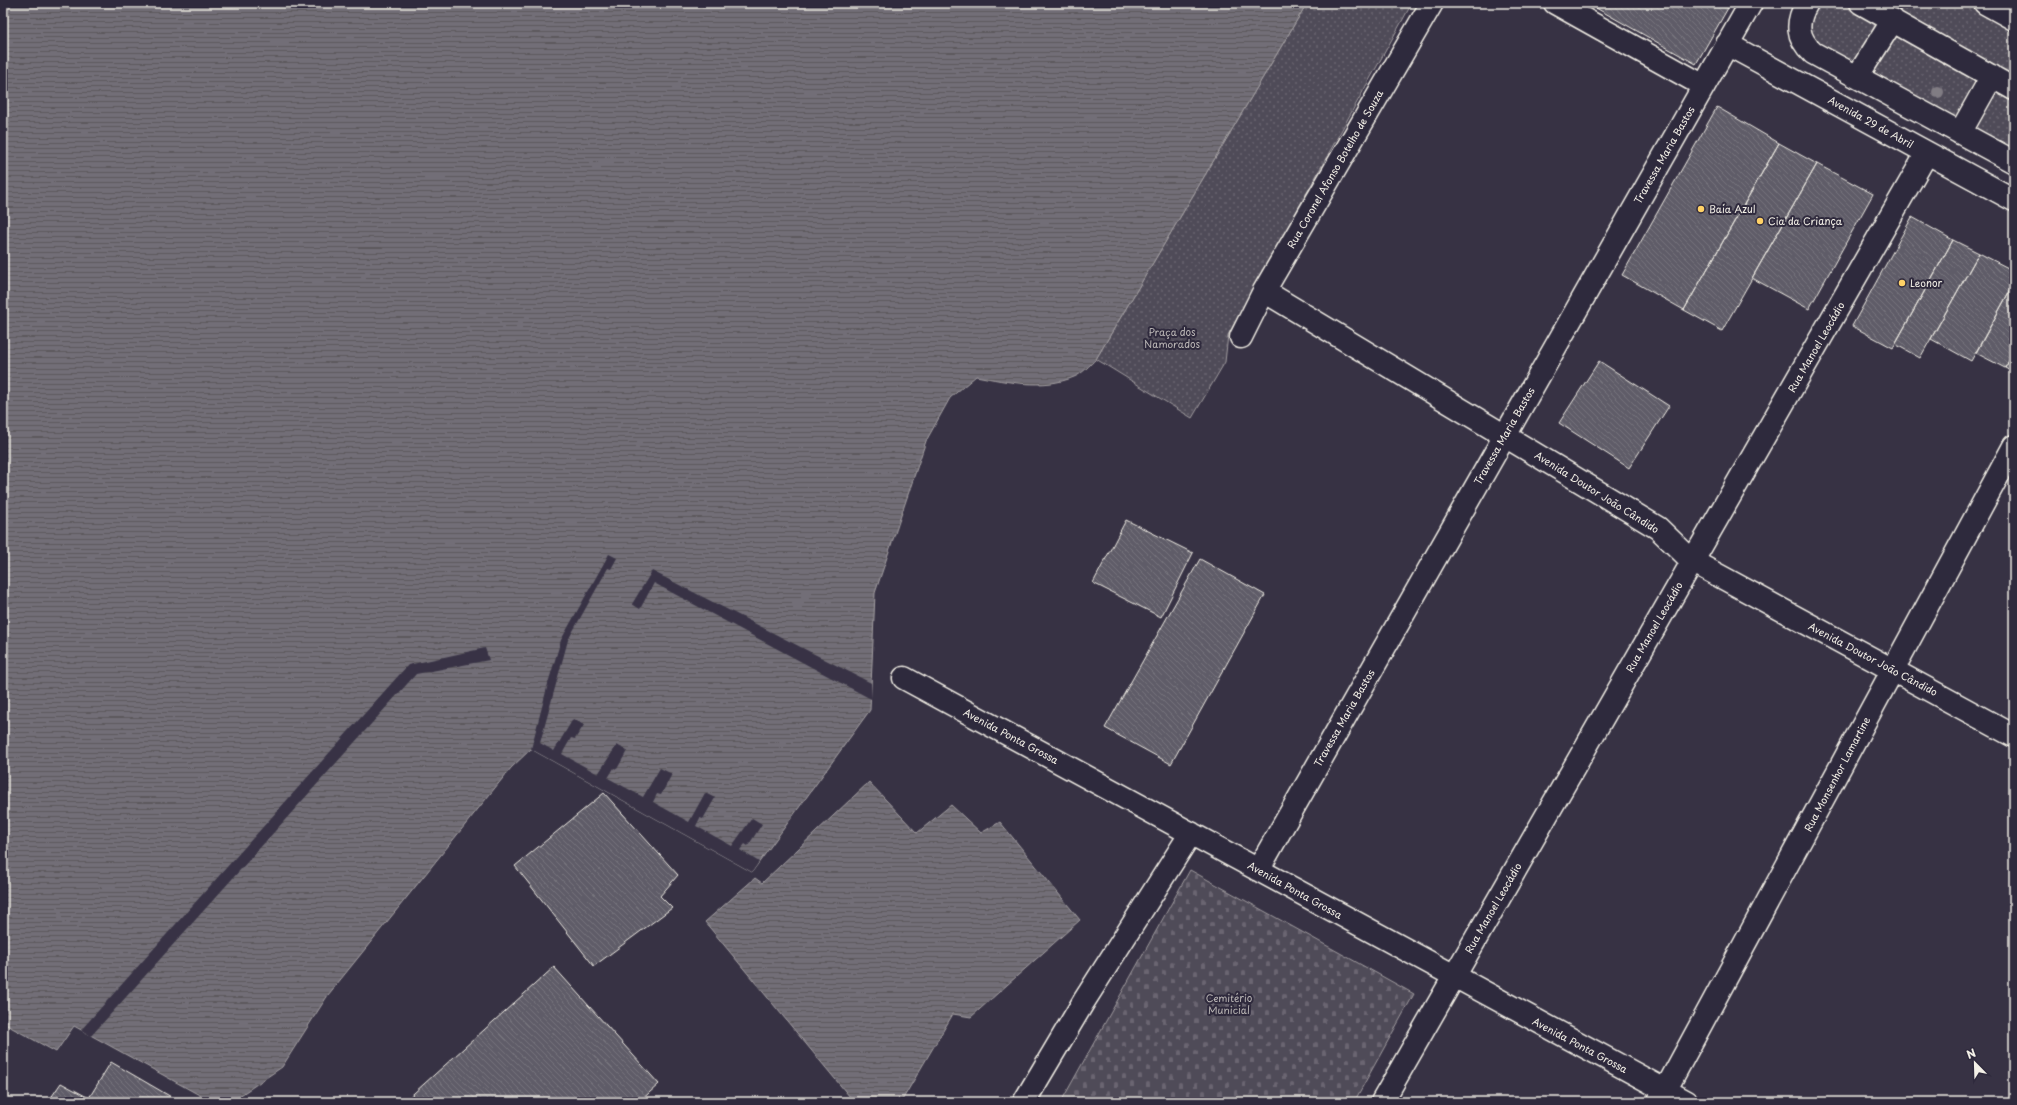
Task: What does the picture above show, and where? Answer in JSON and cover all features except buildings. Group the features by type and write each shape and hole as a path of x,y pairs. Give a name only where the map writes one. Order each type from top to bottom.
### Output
{"street":[{"name":"Rua Coronel Afonso Botelho de Souza","path":"1241,337 1264,291 1432,3"},
{"path":"1555,3 1704,86"},
{"name":"Travessa Maria Bastos","path":"1258,870 1750,3"},
{"path":"1807,3 1800,15 1800,33 1805,44 1813,53 2014,162"},
{"path":"1861,3 2014,89"},
{"path":"1985,3 2014,19"},
{"path":"1857,77 1892,20"},
{"name":"Avenida 29 de Abril","path":"1727,44 2014,200"},
{"path":"1960,133 1992,76"},
{"name":"Rua Manoel Leocádio","path":"1382,1102 1927,153"},
{"name":"Avenida Doutor João Cândido","path":"1264,291 1658,528 1692,561 2014,736"},
{"name":"Rua Monsenhor Lamartine","path":"1662,1096 2014,446"},
{"name":"Avenida Ponta Grossa","path":"904,678 1454,976 1662,1096 1687,1102"},
{"path":"1024,1102 1084,1001 1191,833"}],"green space":[{"name":"Praça dos Namorados","path":"1307,3 1412,3 1228,335 1225,362 1192,418 1096,359"},
{"path":"1807,3 2014,3 2014,162 1813,53"},
{"name":"Cemitério Municial","path":"1190,870 1414,994 1354,1102 1061,1102"}],"shaded area":[{"path":"3,3 1307,3 1096,359 1077,376 1050,383 1025,384 976,376 950,398 926,441 875,593 870,710 752,872 531,749 511,768 328,995 282,1067 232,1101 203,1097 74,1026 56,1052 3,1023"},
{"path":"869,782 917,833 951,805 981,833 1000,822 1080,920 971,1017 953,1014 901,1102 860,1102 850,1097 705,922 755,878 762,883"}],"pier":[{"path":"609,554 617,558 611,569 608,568 568,640 540,743 554,751 573,719 584,725 575,739 571,738 562,754 598,774 617,745 627,751 617,769 614,768 608,778 643,797 660,768 672,774 661,795 657,794 653,802 689,822 705,793 715,798 703,819 700,818 696,826 732,846 752,818 762,824 748,846 745,844 740,850 759,862 752,872 531,749 561,640"},
{"path":"652,571 871,683 871,699 654,583 640,609 632,604"},
{"path":"485,648 489,660 416,674 91,1036 81,1030 408,665"}],"place":[{"name":"Baía Azul","path":"1701,209"},
{"name":"Cia da Criança","path":"1760,221"},
{"name":"Leonor","path":"1902,283"}]}
